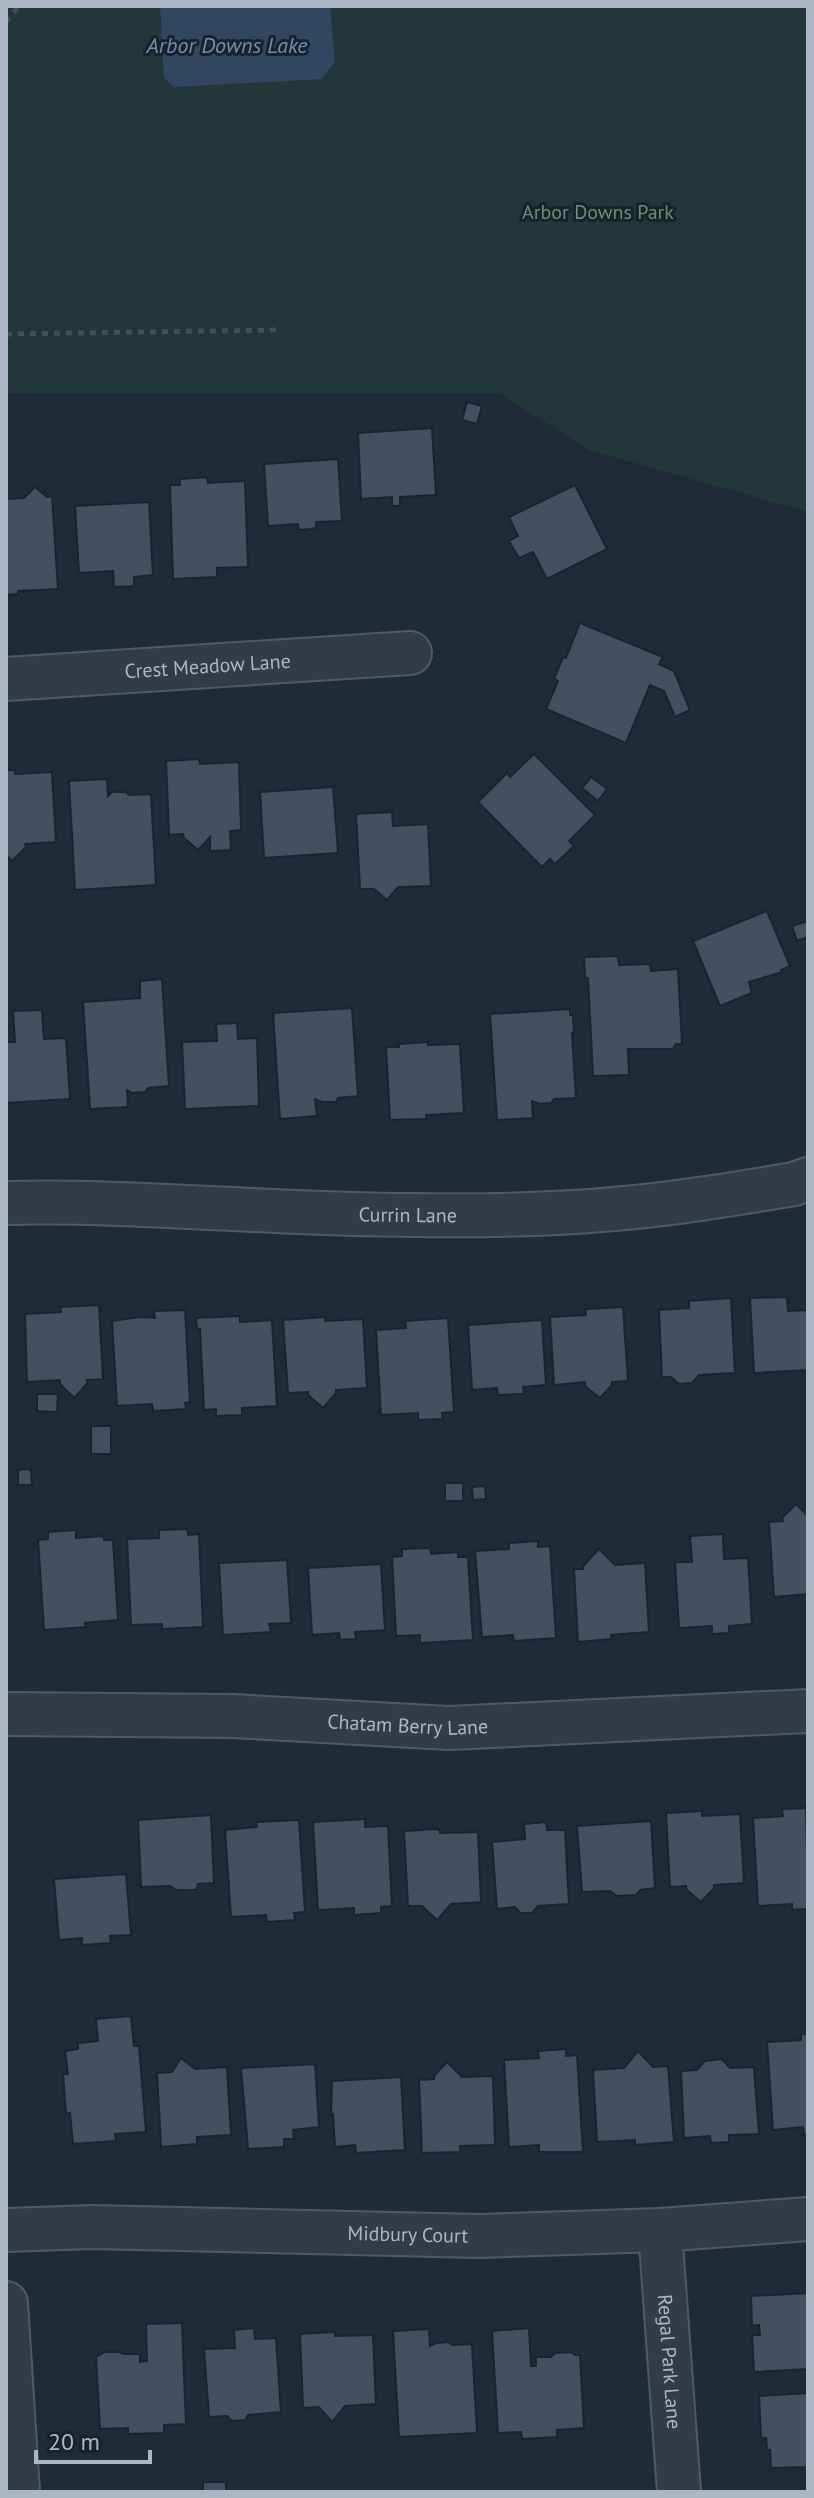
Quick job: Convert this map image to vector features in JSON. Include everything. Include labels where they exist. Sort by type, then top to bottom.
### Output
[{"type":"street","name":"Crest Meadow Lane","points":[[6,679],[410,653]]},
{"type":"street","name":"Currin Lane","points":[[6,1203],[82,1202],[413,1215],[525,1214],[613,1209],[703,1199],[808,1179]]},
{"type":"street","name":"Chatam Berry Lane","points":[[6,1714],[233,1716],[449,1728],[808,1711]]},
{"type":"street","name":"Midbury Court","points":[[6,2230],[78,2227],[480,2236],[660,2230],[808,2219]]},
{"type":"street","name":"Regal Park Lane","points":[[660,2230],[679,2492]]},
{"type":"street","points":[[6,2303],[18,2492]]},
{"type":"path","points":[[6,22],[19,6]]},
{"type":"path","points":[[6,334],[278,330]]},
{"type":"green space","name":"Arbor Downs Park","points":[[6,6],[808,6],[808,512],[588,450],[500,393],[6,393]]},
{"type":"water","name":"Arbor Downs Lake","points":[[160,6],[330,6],[335,61],[322,79],[174,87],[164,78]]},
{"type":"building","points":[[467,402],[482,406],[477,424],[462,420]]},
{"type":"building","points":[[432,428],[436,495],[400,497],[400,506],[392,506],[392,497],[361,499],[358,433]]},
{"type":"building","points":[[338,459],[342,521],[316,522],[316,528],[299,530],[298,524],[268,526],[264,464]]},
{"type":"building","points":[[207,477],[208,483],[245,481],[248,567],[217,568],[217,577],[173,579],[170,485],[180,485],[180,479]]},
{"type":"building","points":[[575,485],[607,549],[547,579],[533,552],[519,558],[509,541],[518,536],[509,517]]},
{"type":"building","points":[[35,487],[47,497],[52,496],[58,589],[18,591],[18,594],[6,595],[6,499],[24,498]]},
{"type":"building","points":[[149,502],[153,575],[134,577],[134,586],[114,587],[113,571],[79,573],[75,506]]},
{"type":"building","points":[[580,623],[663,657],[659,664],[674,671],[690,710],[675,717],[664,691],[650,685],[626,743],[546,709],[558,681],[554,679]]},
{"type":"building","points":[[534,754],[595,815],[569,841],[574,846],[555,864],[550,859],[542,867],[478,802],[507,773],[510,777]]},
{"type":"building","points":[[199,759],[200,764],[239,762],[241,830],[230,831],[231,850],[210,851],[210,837],[198,850],[183,834],[169,835],[166,761]]},
{"type":"building","points":[[6,770],[15,770],[15,774],[52,772],[56,842],[25,844],[26,847],[12,861],[6,855]]},
{"type":"building","points":[[591,777],[607,789],[598,801],[582,788]]},
{"type":"building","points":[[107,779],[108,796],[112,792],[151,794],[156,885],[75,890],[69,781]]},
{"type":"building","points":[[333,787],[338,853],[264,858],[260,792]]},
{"type":"building","points":[[392,812],[393,826],[428,824],[431,886],[398,887],[387,900],[374,889],[360,889],[356,814]]},
{"type":"building","points":[[767,911],[790,966],[782,972],[749,982],[752,993],[720,1006],[693,941]]},
{"type":"building","points":[[808,921],[808,937],[797,941],[792,926]]},
{"type":"building","points":[[618,956],[619,965],[650,964],[651,971],[678,969],[682,1044],[676,1044],[673,1049],[628,1049],[629,1075],[593,1076],[588,978],[585,978],[584,957]]},
{"type":"building","points":[[162,979],[169,1086],[148,1088],[145,1092],[132,1093],[127,1090],[128,1107],[90,1109],[83,1002],[140,998],[140,981]]},
{"type":"building","points":[[352,1008],[358,1096],[338,1098],[336,1102],[315,1099],[317,1116],[280,1119],[273,1013]]},
{"type":"building","points":[[570,1009],[570,1015],[573,1015],[576,1098],[554,1099],[551,1103],[540,1104],[532,1101],[533,1118],[497,1120],[490,1014]]},
{"type":"building","points":[[42,1010],[44,1039],[66,1038],[70,1099],[6,1103],[6,1042],[15,1042],[13,1011]]},
{"type":"building","points":[[237,1023],[238,1039],[257,1038],[259,1106],[185,1109],[182,1042],[217,1041],[216,1024]]},
{"type":"building","points":[[428,1042],[428,1045],[460,1044],[464,1113],[390,1120],[386,1047]]},
{"type":"building","points":[[787,1297],[788,1311],[808,1310],[808,1370],[754,1373],[750,1298]]},
{"type":"building","points":[[731,1298],[735,1373],[699,1375],[692,1383],[679,1384],[671,1377],[662,1377],[659,1310],[689,1308],[689,1301]]},
{"type":"building","points":[[99,1305],[103,1379],[87,1380],[74,1398],[60,1384],[60,1380],[27,1382],[25,1314],[61,1312],[60,1307]]},
{"type":"building","points":[[623,1307],[628,1381],[612,1382],[600,1398],[586,1387],[585,1382],[554,1385],[550,1317],[586,1315],[585,1309]]},
{"type":"building","points":[[185,1310],[190,1402],[185,1403],[186,1409],[153,1411],[152,1404],[117,1406],[112,1321],[155,1318],[154,1311]]},
{"type":"building","points":[[240,1316],[240,1322],[272,1320],[277,1406],[242,1408],[242,1415],[216,1416],[216,1409],[204,1410],[200,1329],[197,1329],[196,1318]]},
{"type":"building","points":[[325,1317],[325,1321],[363,1319],[367,1388],[336,1390],[323,1408],[308,1392],[288,1393],[283,1320]]},
{"type":"building","points":[[448,1318],[454,1412],[442,1413],[443,1419],[418,1420],[418,1413],[381,1415],[376,1330],[406,1328],[405,1321]]},
{"type":"building","points":[[542,1320],[546,1385],[523,1387],[524,1394],[498,1395],[497,1388],[472,1390],[468,1325]]},
{"type":"building","points":[[37,1394],[58,1394],[57,1412],[37,1411]]},
{"type":"building","points":[[91,1426],[111,1426],[111,1454],[91,1454]]},
{"type":"building","points":[[31,1469],[32,1485],[18,1485],[18,1470]]},
{"type":"building","points":[[445,1483],[463,1483],[463,1501],[445,1501]]},
{"type":"building","points":[[485,1486],[486,1499],[473,1500],[472,1487]]},
{"type":"building","points":[[796,1504],[808,1516],[808,1594],[774,1597],[769,1522],[783,1521],[782,1518]]},
{"type":"building","points":[[187,1529],[188,1535],[199,1534],[203,1627],[162,1629],[162,1624],[131,1625],[127,1539],[159,1538],[159,1530]]},
{"type":"building","points":[[76,1530],[76,1538],[104,1536],[104,1540],[113,1540],[118,1620],[85,1623],[86,1627],[44,1630],[38,1540],[48,1539],[48,1532]]},
{"type":"building","points":[[723,1534],[724,1559],[748,1558],[752,1624],[729,1626],[729,1633],[712,1634],[712,1626],[679,1628],[675,1562],[692,1562],[690,1536]]},
{"type":"building","points":[[538,1541],[538,1547],[550,1546],[556,1638],[514,1641],[513,1635],[482,1637],[475,1551],[509,1549],[509,1543]]},
{"type":"building","points":[[430,1548],[431,1554],[458,1552],[458,1557],[468,1557],[473,1640],[420,1643],[420,1635],[396,1636],[392,1557],[402,1556],[402,1549]]},
{"type":"building","points":[[599,1549],[615,1565],[645,1563],[649,1632],[578,1642],[574,1569],[583,1569]]},
{"type":"building","points":[[287,1560],[291,1623],[269,1624],[271,1632],[223,1635],[219,1563]]},
{"type":"building","points":[[381,1564],[385,1630],[355,1632],[356,1639],[340,1640],[339,1633],[312,1635],[308,1568]]},
{"type":"building","points":[[806,1805],[808,1909],[792,1910],[792,1904],[758,1906],[753,1818],[783,1816],[782,1809],[805,1808]]},
{"type":"building","points":[[702,1811],[702,1816],[740,1814],[744,1883],[714,1885],[701,1902],[686,1886],[670,1887],[666,1813]]},
{"type":"building","points":[[211,1815],[214,1883],[198,1884],[196,1890],[176,1890],[170,1886],[141,1887],[138,1820]]},
{"type":"building","points":[[365,1819],[365,1827],[388,1826],[392,1906],[381,1907],[381,1913],[354,1915],[354,1908],[318,1910],[313,1822]]},
{"type":"building","points":[[299,1820],[305,1912],[294,1913],[295,1920],[267,1922],[266,1915],[231,1917],[225,1830],[257,1827],[256,1822]]},
{"type":"building","points":[[651,1821],[655,1888],[640,1890],[636,1895],[617,1896],[610,1891],[582,1892],[577,1826]]},
{"type":"building","points":[[546,1822],[547,1830],[565,1830],[569,1904],[538,1906],[532,1913],[520,1913],[515,1907],[497,1909],[492,1842],[525,1839],[524,1824]]},
{"type":"building","points":[[439,1829],[440,1833],[478,1832],[481,1902],[451,1904],[437,1920],[422,1906],[408,1906],[404,1831]]},
{"type":"building","points":[[126,1874],[131,1935],[110,1936],[111,1943],[82,1945],[82,1938],[59,1940],[54,1879]]},
{"type":"building","points":[[131,2016],[134,2046],[139,2046],[146,2132],[115,2134],[116,2141],[73,2144],[70,2113],[66,2114],[63,2074],[68,2074],[65,2051],[78,2049],[78,2043],[98,2041],[96,2019]]},
{"type":"building","points":[[801,2034],[808,2034],[808,2135],[804,2135],[803,2127],[773,2130],[767,2042],[801,2040]]},
{"type":"building","points":[[566,2049],[566,2056],[577,2055],[583,2152],[539,2152],[539,2145],[509,2147],[504,2060],[539,2058],[538,2051]]},
{"type":"building","points":[[638,2051],[653,2067],[668,2066],[674,2142],[635,2145],[635,2140],[597,2142],[593,2070],[624,2068]]},
{"type":"building","points":[[181,2058],[195,2069],[227,2067],[231,2135],[197,2137],[197,2144],[161,2147],[157,2073],[172,2072]]},
{"type":"building","points":[[722,2059],[730,2068],[754,2067],[759,2134],[729,2135],[729,2142],[711,2143],[710,2136],[684,2138],[681,2071],[697,2070],[705,2061]]},
{"type":"building","points":[[447,2062],[462,2077],[493,2076],[495,2145],[460,2146],[460,2152],[422,2153],[419,2080],[434,2079]]},
{"type":"building","points":[[315,2064],[319,2127],[293,2130],[294,2139],[284,2139],[284,2147],[248,2149],[241,2068]]},
{"type":"building","points":[[401,2077],[405,2150],[356,2153],[355,2145],[335,2147],[331,2115],[332,2081]]},
{"type":"building","points":[[808,2293],[808,2369],[754,2372],[752,2335],[760,2335],[759,2325],[752,2326],[751,2296]]},
{"type":"building","points":[[182,2323],[186,2424],[164,2425],[164,2433],[128,2434],[128,2428],[100,2429],[96,2357],[105,2352],[119,2352],[140,2354],[140,2362],[147,2361],[146,2324]]},
{"type":"building","points":[[254,2328],[255,2339],[276,2338],[281,2412],[248,2415],[245,2420],[232,2421],[227,2416],[209,2417],[204,2349],[235,2348],[234,2330]]},
{"type":"building","points":[[529,2328],[531,2366],[536,2366],[536,2357],[571,2352],[580,2355],[584,2428],[557,2430],[557,2437],[522,2439],[521,2432],[498,2433],[492,2331]]},
{"type":"building","points":[[429,2329],[430,2346],[448,2342],[452,2345],[472,2344],[477,2433],[399,2437],[393,2331]]},
{"type":"building","points":[[335,2332],[335,2336],[373,2335],[376,2404],[345,2406],[332,2422],[319,2407],[303,2408],[300,2334]]},
{"type":"building","points":[[808,2393],[808,2467],[771,2468],[766,2438],[761,2438],[759,2396]]},
{"type":"building","points":[[203,2482],[226,2482],[226,2492],[203,2492]]}]
